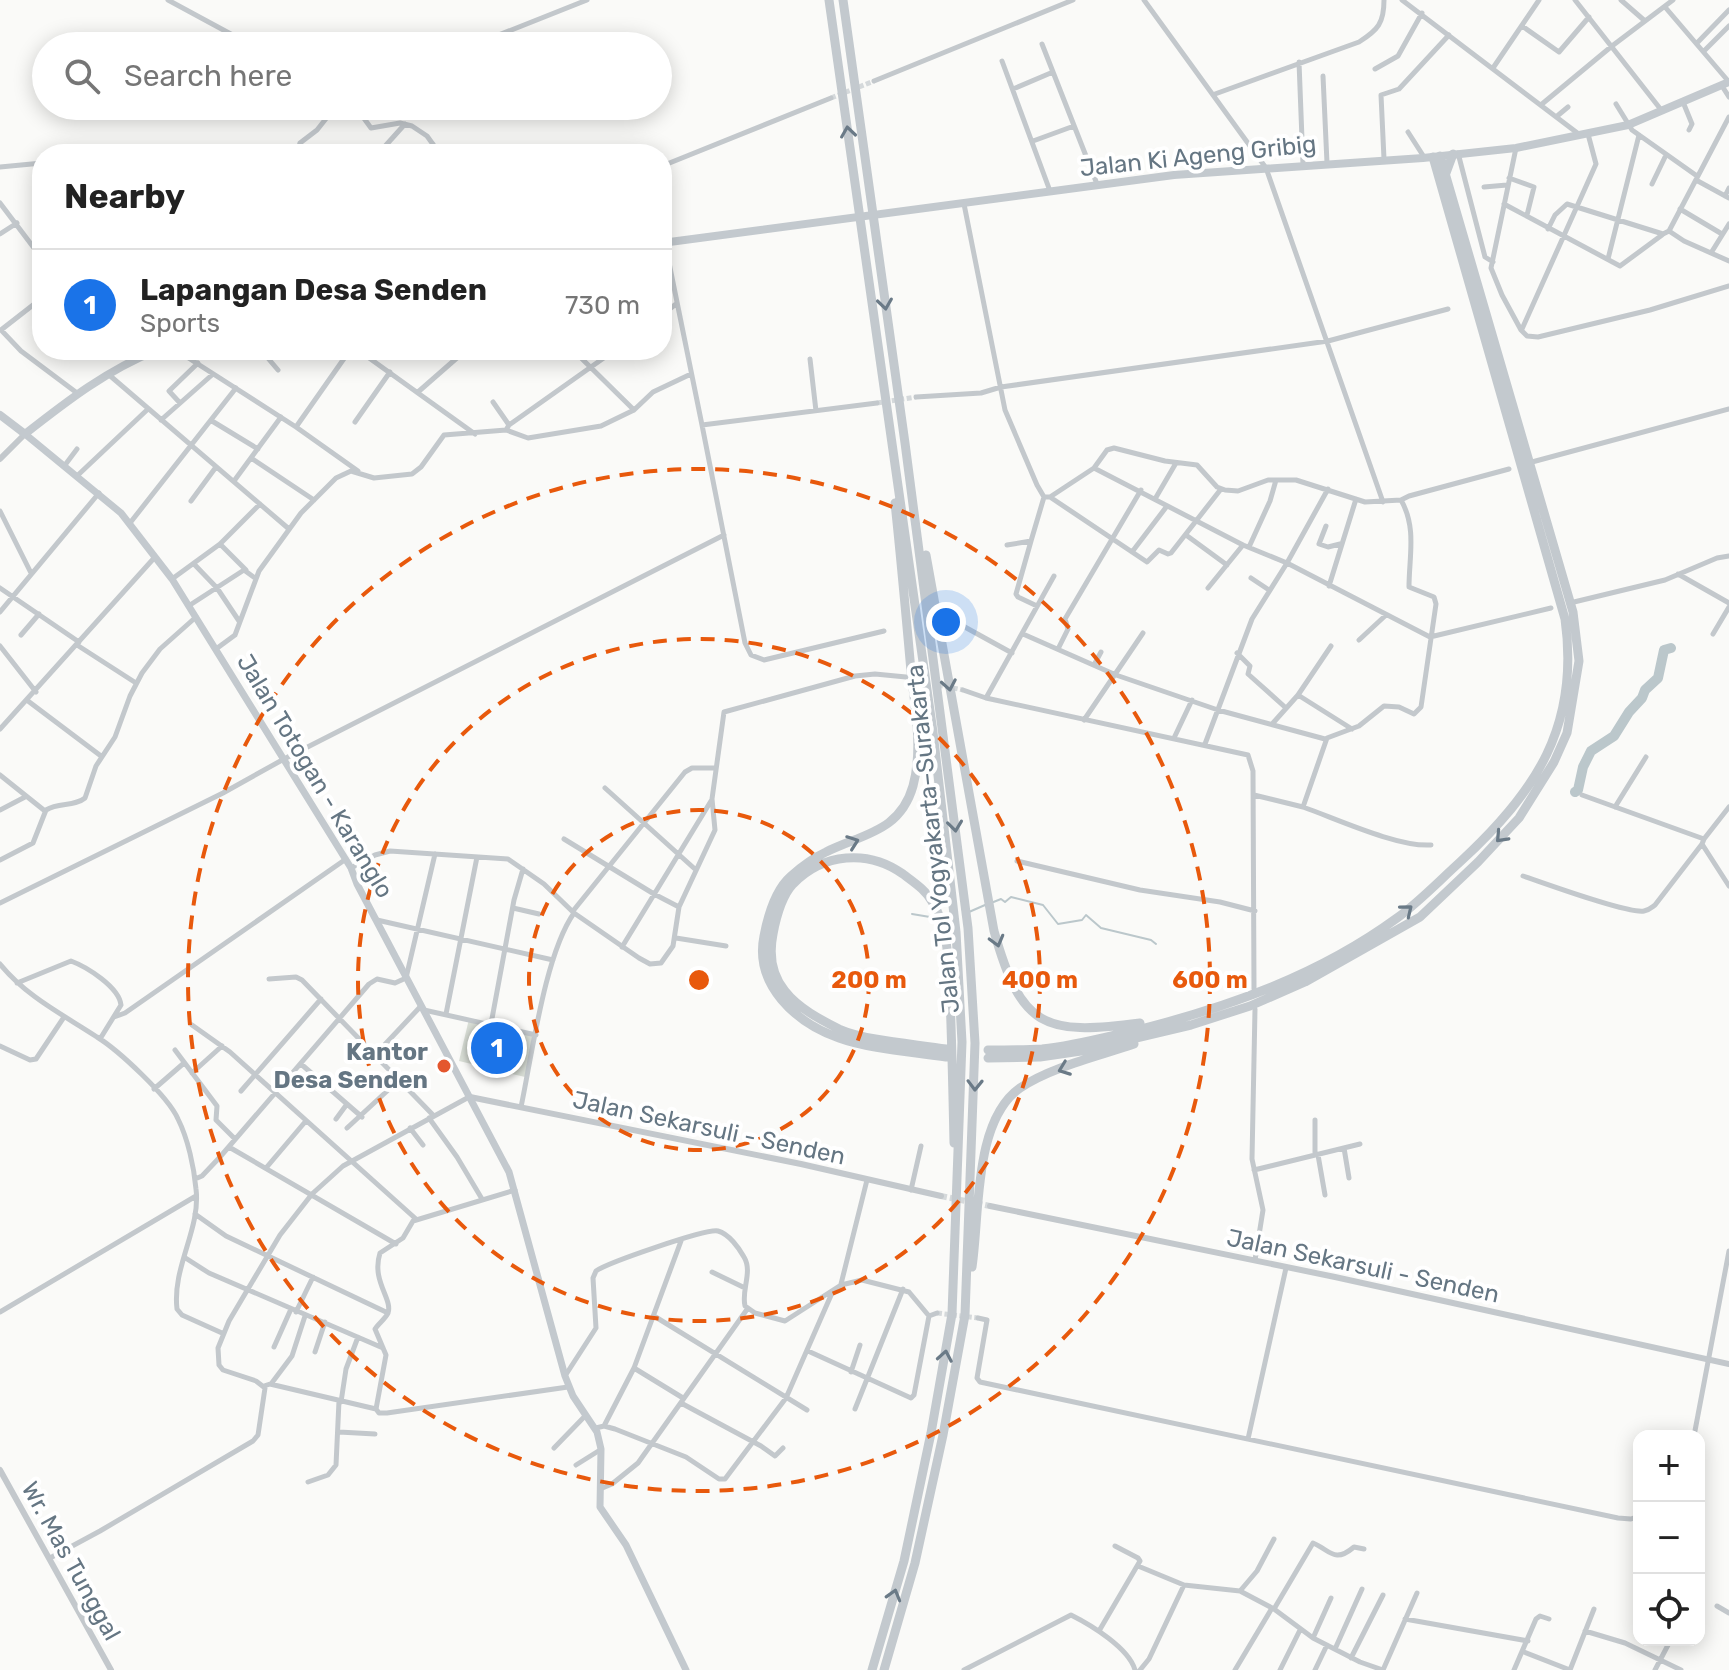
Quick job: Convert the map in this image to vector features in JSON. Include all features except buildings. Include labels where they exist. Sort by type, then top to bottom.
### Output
[{"type":"highway","name":"Jalan Tol Yogyakarta–Surakarta","points":[[829,0],[933,732],[956,932],[962,1042],[952,1314],[904,1561],[872,1670]]},
{"type":"highway","name":"Jalan Tol Yogyakarta–Surakarta","points":[[843,0],[968,928],[975,1065],[965,1315],[915,1563],[884,1670]]},
{"type":"highway","points":[[1441,173],[1455,153]]},
{"type":"highway","points":[[965,1315],[990,1130],[1000,1109],[1020,1088],[1265,992],[1338,956],[1415,904],[1475,848],[1518,800],[1551,749],[1566,705],[1569,661],[1565,619],[1441,173],[1432,157]]},
{"type":"highway","points":[[882,361],[918,736],[913,785],[905,806],[886,825],[866,837],[826,852],[788,878],[778,892],[768,918],[763,940],[763,965],[780,1000],[808,1023],[840,1039],[946,1053],[843,1031],[814,1015],[786,993],[771,963],[771,941],[776,920],[793,885],[830,860],[855,857],[881,862],[922,888],[934,905],[943,927],[948,960],[957,1231]]},
{"type":"highway","points":[[905,443],[994,931],[1012,987],[1022,1003],[1037,1015],[1056,1025],[1074,1029],[1189,1021]]},
{"type":"highway","points":[[988,1054],[1081,1043],[1189,1021]]},
{"type":"main road","name":"Jalan Ki Ageng Gribig","points":[[672,242],[1097,184],[1516,148],[1628,125],[1727,83]]},
{"type":"main road","points":[[0,415],[25,434],[77,393],[130,360]]},
{"type":"main road","name":"Jalan Totogan - Karanglo","points":[[25,434],[78,475],[130,523],[190,605],[349,863],[357,884],[509,1172],[568,1387],[586,1415],[600,1427],[599,1495]]},
{"type":"main road","points":[[599,1495],[602,1511],[626,1545],[686,1670]]},
{"type":"street","points":[[168,0],[227,32]]},
{"type":"street","points":[[506,32],[587,0]]},
{"type":"street","points":[[874,81],[1073,0]]},
{"type":"street","points":[[1144,0],[1266,168],[1383,502]]},
{"type":"street","points":[[1215,94],[1299,62],[1341,50],[1373,32],[1382,23],[1384,0]]},
{"type":"street","points":[[1402,0],[1556,117],[1584,134],[1596,164],[1521,330]]},
{"type":"street","points":[[1493,68],[1539,0]]},
{"type":"street","points":[[1575,0],[1662,112]]},
{"type":"street","points":[[1621,0],[1645,21]]},
{"type":"street","points":[[1542,104],[1673,0]]},
{"type":"street","points":[[1665,7],[1704,51],[1727,83],[1729,97]]},
{"type":"street","points":[[1697,43],[1729,10]]},
{"type":"street","points":[[1375,69],[1398,56],[1422,13]]},
{"type":"street","points":[[1522,26],[1559,52],[1589,17]]},
{"type":"street","points":[[1704,51],[1729,26]]},
{"type":"street","points":[[1384,159],[1381,95],[1401,88],[1449,35]]},
{"type":"street","points":[[1042,44],[1097,184]]},
{"type":"street","points":[[1002,61],[1050,192]]},
{"type":"street","points":[[1299,62],[1303,165]]},
{"type":"street","points":[[1013,89],[1053,72]]},
{"type":"street","points":[[1323,76],[1327,163]]},
{"type":"street","points":[[672,162],[831,98]]},
{"type":"street","points":[[1683,102],[1692,124],[1689,130]]},
{"type":"street","points":[[1616,104],[1628,125],[1696,178],[1727,197],[1729,188]]},
{"type":"street","points":[[1556,117],[1568,107]]},
{"type":"street","points":[[1504,204],[1620,266],[1666,233],[1729,117]]},
{"type":"street","points":[[300,144],[325,120]]},
{"type":"street","points":[[365,120],[371,128],[406,123],[423,132],[433,144]]},
{"type":"street","points":[[387,144],[406,123]]},
{"type":"street","points":[[1033,141],[1074,126]]},
{"type":"street","points":[[1721,130],[1729,135]]},
{"type":"street","points":[[1408,132],[1432,157]]},
{"type":"street","points":[[1608,259],[1639,135]]},
{"type":"street","points":[[1516,148],[1492,271],[1502,295],[1527,336],[1538,337],[1650,310],[1729,286]]},
{"type":"street","points":[[1455,153],[1485,257],[1493,262]]},
{"type":"street","points":[[1652,184],[1666,155]]},
{"type":"street","points":[[0,167],[32,164]]},
{"type":"street","points":[[1484,187],[1508,181],[1534,187],[1527,215]]},
{"type":"street","points":[[0,203],[32,245]]},
{"type":"street","points":[[964,203],[1008,419],[1047,497],[1148,562],[1159,550],[1170,554],[1221,489]]},
{"type":"street","points":[[1548,229],[1565,205],[1617,222],[1666,233],[1729,261]]},
{"type":"street","points":[[1680,209],[1722,234]]},
{"type":"street","points":[[0,234],[17,223]]},
{"type":"street","points":[[1711,253],[1729,224]]},
{"type":"street","points":[[672,285],[745,643],[754,658],[764,660],[884,631]]},
{"type":"street","points":[[672,307],[676,304]]},
{"type":"street","points":[[32,306],[0,330],[32,359]]},
{"type":"street","points":[[916,397],[981,393],[1001,387],[1328,341],[1448,309]]},
{"type":"street","points":[[810,359],[816,411]]},
{"type":"street","points":[[33,360],[77,393]]},
{"type":"street","points":[[193,360],[359,472],[374,478],[412,474],[421,467],[444,435],[476,435],[507,428],[601,360]]},
{"type":"street","points":[[270,360],[278,370]]},
{"type":"street","points":[[296,427],[343,360]]},
{"type":"street","points":[[373,360],[476,435]]},
{"type":"street","points":[[418,392],[452,360]]},
{"type":"street","points":[[584,360],[634,410]]},
{"type":"street","points":[[180,403],[169,391],[198,363]]},
{"type":"street","points":[[355,422],[390,372]]},
{"type":"street","points":[[107,373],[289,529]]},
{"type":"street","points":[[161,420],[213,374]]},
{"type":"street","points":[[493,402],[507,428],[528,438],[601,426],[634,410],[653,392],[691,374]]},
{"type":"street","points":[[130,523],[236,388]]},
{"type":"street","points":[[702,425],[877,403]]},
{"type":"street","points":[[78,475],[148,409]]},
{"type":"street","points":[[1532,462],[1729,409]]},
{"type":"street","points":[[234,481],[281,417]]},
{"type":"street","points":[[212,421],[258,449]]},
{"type":"street","points":[[0,459],[25,434]]},
{"type":"street","points":[[1037,606],[1016,594],[1047,497],[1094,468],[1107,450],[1114,448],[1200,466],[1221,489],[1238,491],[1276,480],[1301,480],[1365,502],[1401,500],[1509,469]]},
{"type":"street","points":[[65,465],[77,449]]},
{"type":"street","points":[[251,458],[314,500]]},
{"type":"street","points":[[1155,499],[1176,463]]},
{"type":"street","points":[[191,501],[216,467]]},
{"type":"street","points":[[1094,468],[1430,637],[1551,608]]},
{"type":"street","points":[[216,649],[232,638],[255,578],[289,529],[336,478],[345,473],[359,472]]},
{"type":"street","points":[[1208,588],[1246,546],[1270,501],[1276,480]]},
{"type":"street","points":[[1205,744],[1248,627],[1328,489]]},
{"type":"street","points":[[1058,649],[1068,630],[1065,619],[1141,490]]},
{"type":"street","points":[[0,612],[99,493]]},
{"type":"street","points":[[1329,586],[1356,498]]},
{"type":"street","points":[[1023,634],[1116,675],[1218,710],[1325,739],[1352,730],[1387,705],[1412,714],[1420,709],[1424,699],[1435,599],[1409,587],[1412,530],[1401,500]]},
{"type":"street","points":[[172,579],[220,544],[260,504]]},
{"type":"street","points":[[1132,552],[1167,506]]},
{"type":"street","points":[[0,511],[31,573]]},
{"type":"street","points":[[1326,526],[1319,544],[1328,547],[1341,544]]},
{"type":"street","points":[[0,903],[223,793],[724,535]]},
{"type":"street","points":[[1186,535],[1227,565]]},
{"type":"street","points":[[1007,545],[1031,541]]},
{"type":"street","points":[[220,544],[255,578]]},
{"type":"street","points":[[1574,602],[1665,580],[1729,556]]},
{"type":"street","points":[[0,729],[155,557]]},
{"type":"street","points":[[194,564],[217,588],[239,622]]},
{"type":"street","points":[[190,605],[246,570]]},
{"type":"street","points":[[1678,574],[1729,605],[1727,614],[1713,634]]},
{"type":"street","points":[[986,698],[1054,576]]},
{"type":"street","points":[[1251,578],[1269,590]]},
{"type":"street","points":[[0,588],[136,683]]},
{"type":"street","points":[[21,635],[39,614]]},
{"type":"street","points":[[1359,640],[1386,615]]},
{"type":"street","points":[[2,857],[33,843],[45,811],[55,805],[75,804],[85,798],[101,756],[115,737],[136,683],[153,657],[197,616]]},
{"type":"street","points":[[963,626],[1012,653]]},
{"type":"street","points":[[1084,720],[1143,633]]},
{"type":"street","points":[[0,646],[36,692]]},
{"type":"street","points":[[1273,723],[1298,695],[1331,646]]},
{"type":"street","points":[[1094,665],[1101,652]]},
{"type":"street","points":[[1237,653],[1250,666],[1248,674],[1286,708]]},
{"type":"street","points":[[114,1017],[125,1013],[349,863],[382,853],[505,858],[622,947],[643,961],[657,964],[669,954],[676,938],[679,907],[715,830],[712,799],[722,718],[726,711],[855,676],[906,677]]},
{"type":"street","points":[[963,690],[986,698],[1248,755],[1253,771],[1254,795],[1254,989]]},
{"type":"street","points":[[1298,695],[1352,730]]},
{"type":"street","points":[[1174,738],[1192,700]]},
{"type":"street","points":[[28,701],[101,756]]},
{"type":"street","points":[[1303,807],[1325,739]]},
{"type":"street","points":[[1615,807],[1646,757]]},
{"type":"street","points":[[521,1107],[553,960],[566,925],[609,866],[689,769],[715,768]]},
{"type":"street","points":[[2,780],[45,811]]},
{"type":"street","points":[[605,788],[696,870]]},
{"type":"street","points":[[1254,795],[1303,807],[1418,846],[1431,845]]},
{"type":"street","points":[[1582,795],[1703,841],[1729,886]]},
{"type":"street","points":[[0,810],[25,797]]},
{"type":"street","points":[[622,947],[712,799]]},
{"type":"street","points":[[1523,876],[1635,911],[1646,911],[1655,905],[1729,807]]},
{"type":"street","points":[[564,839],[679,907]]},
{"type":"street","points":[[195,1179],[202,1176],[229,1147],[373,981],[395,983],[406,978],[435,854]]},
{"type":"street","points":[[446,1014],[477,857]]},
{"type":"street","points":[[1017,861],[1140,890],[1220,902],[1255,911]]},
{"type":"street","points":[[491,1024],[523,869]]},
{"type":"street","points":[[513,908],[539,914]]},
{"type":"street","points":[[377,920],[553,960]]},
{"type":"street","points":[[676,938],[726,946]]},
{"type":"street","points":[[17,983],[74,961],[120,997],[121,1005],[100,1039]]},
{"type":"street","points":[[0,964],[17,983],[100,1039],[177,1115],[197,1195],[195,1214],[176,1283],[177,1309],[182,1315],[222,1333]]},
{"type":"street","points":[[269,979],[296,977],[400,1080],[431,1116],[482,1199]]},
{"type":"street","points":[[241,1091],[321,999]]},
{"type":"street","points":[[375,1055],[423,1008],[536,1035]]},
{"type":"street","points":[[1255,1009],[1252,1123],[1254,1170],[1263,1210],[1255,1260]]},
{"type":"street","points":[[0,1046],[30,1060],[36,1059],[64,1017]]},
{"type":"street","points":[[192,1025],[276,1092],[305,1122],[417,1220]]},
{"type":"street","points":[[192,1073],[222,1046]]},
{"type":"street","points":[[175,1050],[217,1106],[216,1120],[235,1139]]},
{"type":"street","points":[[154,1089],[184,1063]]},
{"type":"street","points":[[301,1064],[362,1117]]},
{"type":"street","points":[[347,1128],[400,1080]]},
{"type":"street","points":[[470,1097],[351,1160],[312,1194],[266,1255],[222,1333],[218,1348],[221,1368],[267,1385],[376,1409],[379,1413],[568,1387]]},
{"type":"street","name":"Jalan Sekarsuli - Senden","points":[[470,1097],[941,1196]]},
{"type":"street","points":[[336,1119],[347,1104]]},
{"type":"street","points":[[1315,1120],[1316,1155],[1325,1195]]},
{"type":"street","points":[[266,1168],[305,1122]]},
{"type":"street","points":[[410,1128],[423,1145]]},
{"type":"street","points":[[1254,1170],[1360,1144]]},
{"type":"street","points":[[911,1190],[921,1146]]},
{"type":"street","points":[[229,1147],[396,1244]]},
{"type":"street","points":[[1344,1148],[1349,1178]]},
{"type":"street","points":[[841,1285],[867,1180]]},
{"type":"street","points":[[376,1409],[386,1362],[375,1329],[388,1313],[388,1301],[378,1282],[378,1260],[383,1250],[405,1235],[410,1223],[515,1190]]},
{"type":"street","points":[[0,1312],[197,1195]]},
{"type":"street","name":"Jalan Sekarsuli - Senden","points":[[990,1206],[1255,1260],[1729,1364]]},
{"type":"street","points":[[195,1214],[226,1236],[388,1313]]},
{"type":"street","points":[[565,1376],[595,1331],[593,1278],[596,1271],[704,1231],[723,1233],[746,1260],[744,1303],[748,1308],[785,1321],[841,1285],[862,1280],[903,1289],[913,1295],[929,1316],[911,1398],[808,1351]]},
{"type":"street","points":[[681,1241],[634,1368],[600,1427],[686,1457],[722,1480],[755,1443],[786,1398],[833,1291]]},
{"type":"street","points":[[1695,1430],[1729,1251]]},
{"type":"street","points":[[184,1257],[209,1273],[384,1349]]},
{"type":"street","points":[[1248,1439],[1286,1268]]},
{"type":"street","points":[[712,1272],[745,1288]]},
{"type":"street","points":[[274,1347],[313,1277]]},
{"type":"street","points":[[855,1409],[903,1289]]},
{"type":"street","points":[[599,1495],[630,1470],[650,1445],[748,1308]]},
{"type":"street","points":[[929,1316],[937,1313]]},
{"type":"street","points":[[50,1558],[253,1441],[258,1435],[267,1385],[292,1356],[305,1316]]},
{"type":"street","points":[[654,1316],[807,1410]]},
{"type":"street","points":[[978,1318],[987,1320],[977,1378],[980,1382],[1618,1518],[1633,1518]]},
{"type":"street","points":[[315,1352],[325,1322]]},
{"type":"street","points":[[308,1482],[322,1478],[334,1469],[346,1369],[358,1337]]},
{"type":"street","points":[[851,1372],[860,1345]]},
{"type":"street","points":[[634,1368],[775,1456],[783,1448]]},
{"type":"street","points":[[554,1448],[586,1415]]},
{"type":"street","points":[[339,1432],[375,1434]]},
{"type":"street","points":[[576,1465],[601,1449]]},
{"type":"street","name":"Wr. Mas Tunggal","points":[[0,1470],[111,1670]]},
{"type":"street","points":[[1240,1591],[1266,1558],[1274,1539]]},
{"type":"street","points":[[1235,1670],[1314,1543],[1332,1555],[1345,1554],[1354,1547],[1364,1549]]},
{"type":"street","points":[[1099,1631],[1138,1566],[1138,1558],[1115,1546]]},
{"type":"street","points":[[1138,1566],[1184,1585],[1240,1591],[1273,1608],[1313,1638],[1383,1670],[1417,1593]]},
{"type":"street","points":[[964,1670],[1071,1615],[1099,1631],[1138,1670],[1149,1659],[1184,1585]]},
{"type":"street","points":[[1335,1649],[1362,1589]]},
{"type":"street","points":[[1351,1658],[1383,1595]]},
{"type":"street","points":[[1313,1638],[1331,1598]]},
{"type":"street","points":[[1717,1606],[1729,1613]]},
{"type":"street","points":[[1524,1652],[1571,1670],[1594,1609]]},
{"type":"street","points":[[1514,1670],[1536,1619],[1540,1616],[1549,1619]]},
{"type":"street","points":[[1405,1619],[1528,1641]]},
{"type":"street","points":[[1280,1670],[1300,1630]]},
{"type":"street","points":[[1585,1631],[1625,1643],[1681,1670]]},
{"type":"street","points":[[1315,1670],[1327,1645]]},
{"type":"street","points":[[1655,1670],[1667,1646]]},
{"type":"shaded area","points":[[469,1019],[535,1034],[525,1077],[459,1061]]},
{"type":"waterway","points":[[1575,792],[1591,751],[1614,736],[1645,690],[1658,678],[1664,650],[1671,648]]},
{"type":"waterway","points":[[991,903],[1001,899],[1005,902],[1011,897],[1043,905],[1058,924],[1082,920],[1086,915],[1101,928],[1151,940],[1156,944]]},
{"type":"waterway","points":[[969,912],[985,905]]},
{"type":"waterway","points":[[912,914],[936,918]]},
{"type":"tunnel","points":[[831,98],[874,81]]},
{"type":"tunnel","points":[[877,403],[916,397]]},
{"type":"tunnel","points":[[938,685],[963,690]]},
{"type":"tunnel","points":[[941,1196],[990,1206]]},
{"type":"tunnel","points":[[937,1313],[978,1318]]},
{"type":"place","name":"Lapangan Desa Senden","points":[[497,1048]]},
{"type":"place","name":"Kantor Desa Senden","points":[[444,1066]]}]
